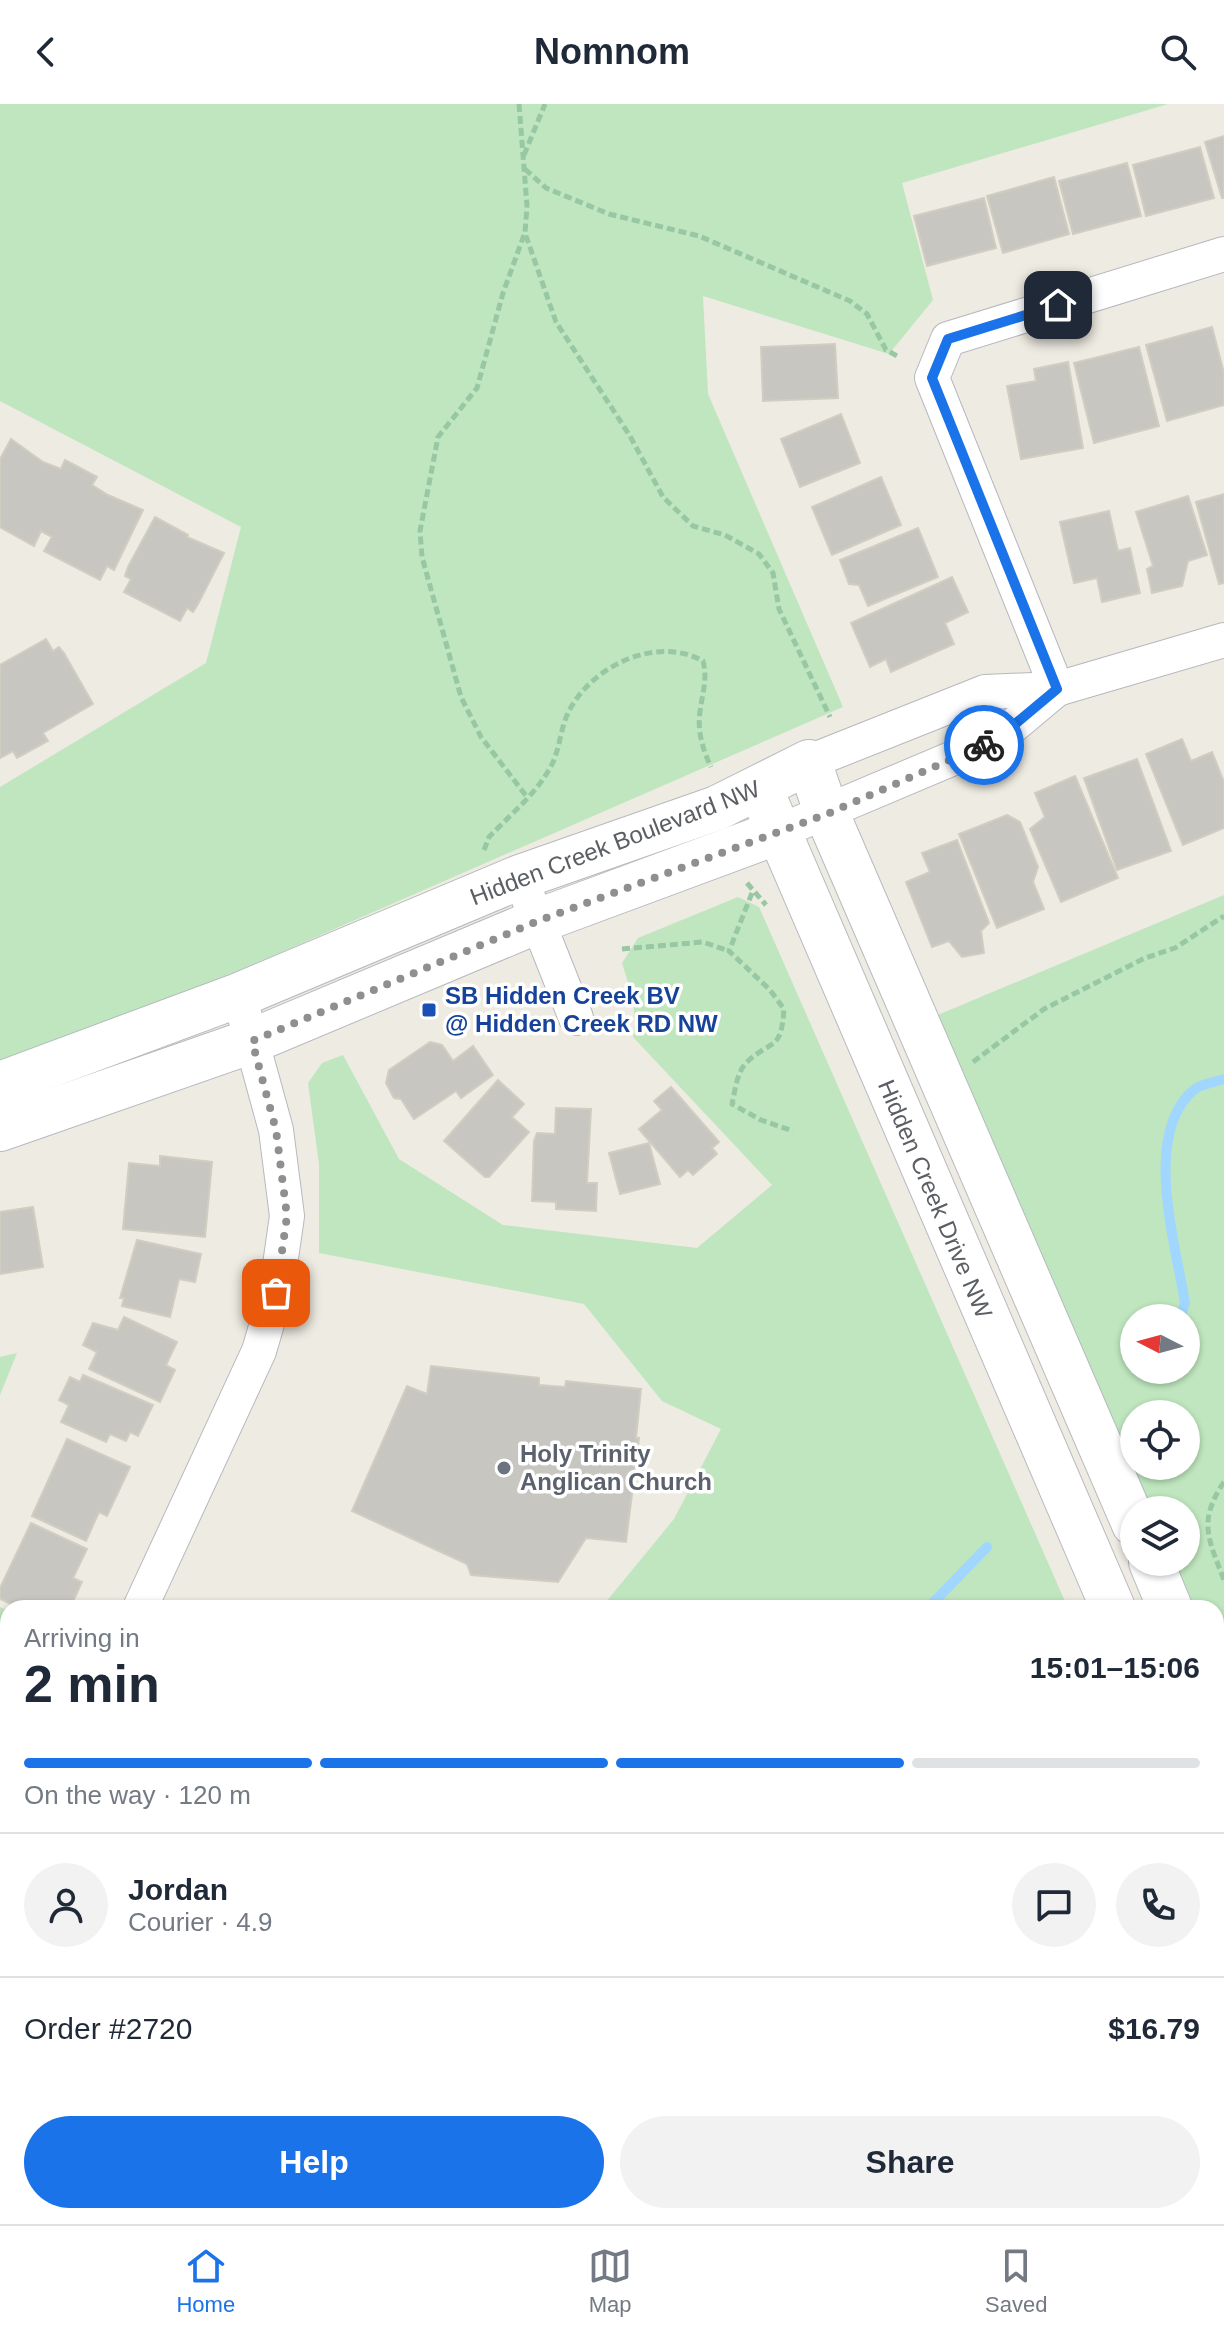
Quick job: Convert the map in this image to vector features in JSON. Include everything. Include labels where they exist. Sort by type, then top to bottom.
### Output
[{"type":"street","points":[[1224,254],[948,339],[932,378],[1057,689],[1224,640]]},
{"type":"street","name":"Hidden Creek Boulevard NW","points":[[0,1084],[239,995],[503,870],[717,808],[809,762],[985,692],[1057,689]]},
{"type":"street","name":"Hidden Creek Boulevard NW","points":[[0,1129],[252,1041],[538,921],[827,814],[996,740],[1057,689]]},
{"type":"street","points":[[809,762],[827,814],[1122,1496]]},
{"type":"street","name":"Hidden Creek Drive NW","points":[[760,788],[1110,1600]]},
{"type":"street","points":[[503,870],[538,921],[576,1018]]},
{"type":"street","points":[[144,1600],[259,1351],[276,1293],[287,1216],[276,1130],[239,995]]},
{"type":"street","points":[[1157,1576],[1167,1600]]},
{"type":"path","points":[[519,104],[525,233],[556,322],[630,436],[663,497],[693,526],[725,535],[759,554],[773,573],[779,609],[830,717]]},
{"type":"path","points":[[523,156],[545,104]]},
{"type":"path","points":[[524,169],[546,188],[609,214],[699,236],[850,301],[867,314],[886,350],[899,357]]},
{"type":"path","points":[[525,233],[503,293],[477,388],[438,437],[420,531],[426,570],[461,697],[481,737],[527,797]]},
{"type":"path","points":[[503,870],[484,850],[489,837],[549,769],[568,713],[585,685],[634,655],[688,653],[703,661],[706,687],[699,713],[702,746],[711,767]]},
{"type":"path","points":[[729,951],[752,893]]},
{"type":"path","points":[[969,1064],[1044,1009],[1145,958],[1175,948],[1224,916]]},
{"type":"path","points":[[622,949],[703,942],[729,951],[770,990],[784,1009],[783,1033],[769,1050],[747,1062],[732,1104],[761,1120],[793,1131]]},
{"type":"path","points":[[1224,1482],[1207,1518],[1212,1551],[1224,1580]]},
{"type":"green space","points":[[0,104],[1168,104],[902,183],[933,300],[889,354],[703,296],[708,394],[843,707],[252,965],[26,1055],[0,1060],[0,787],[206,663],[241,527],[0,401]]},
{"type":"green space","points":[[1224,895],[1224,1600],[1188,1600],[1177,1576],[1200,1576],[1200,1496],[1143,1496],[1136,1480],[1200,1480],[1200,1400],[1120,1400],[1120,1444],[933,1017]]},
{"type":"green space","points":[[738,897],[759,907],[1064,1600],[608,1600],[674,1519],[721,1429],[662,1401],[584,1304],[319,1253],[319,1164],[308,1083],[322,1063],[343,1055],[399,1159],[503,1225],[697,1248],[772,1185],[633,1037],[634,1008],[622,963],[638,938]]},
{"type":"green space","points":[[17,1353],[0,1395],[0,1357]]},
{"type":"building","points":[[1224,136],[1224,198],[1222,198],[1205,142]]},
{"type":"building","points":[[1200,147],[1214,198],[1146,216],[1133,165]]},
{"type":"building","points":[[1127,163],[1141,216],[1073,234],[1059,181]]},
{"type":"building","points":[[1054,177],[1069,234],[1003,253],[987,196]]},
{"type":"building","points":[[984,198],[996,248],[927,266],[914,216]]},
{"type":"building","points":[[1212,327],[1224,373],[1224,405],[1167,421],[1146,345]]},
{"type":"building","points":[[835,344],[838,398],[763,401],[761,347]]},
{"type":"building","points":[[1139,347],[1159,426],[1094,443],[1074,363]]},
{"type":"building","points":[[1068,362],[1083,448],[1021,459],[1007,386],[1036,381],[1034,369]]},
{"type":"building","points":[[841,414],[860,463],[800,487],[781,439]]},
{"type":"building","points":[[11,439],[43,462],[61,469],[65,460],[97,477],[92,485],[143,510],[114,570],[107,566],[100,580],[44,551],[52,537],[41,531],[34,546],[0,527],[0,459]]},
{"type":"building","points":[[881,477],[901,525],[832,555],[812,507]]},
{"type":"building","points":[[1224,494],[1224,583],[1219,584],[1196,502]]},
{"type":"building","points":[[1188,496],[1207,555],[1188,561],[1182,586],[1152,593],[1147,569],[1153,566],[1136,512]]},
{"type":"building","points":[[1109,511],[1118,551],[1130,548],[1140,593],[1102,602],[1097,578],[1074,583],[1060,522]]},
{"type":"building","points":[[155,517],[187,537],[224,553],[193,612],[187,608],[180,621],[124,592],[131,579],[125,576],[128,567]]},
{"type":"building","points":[[918,528],[938,577],[868,606],[859,585],[849,584],[840,560]]},
{"type":"building","points":[[952,577],[968,612],[945,623],[954,644],[891,672],[886,659],[870,667],[851,623]]},
{"type":"building","points":[[46,639],[53,651],[59,647],[64,653],[93,704],[43,733],[48,741],[17,758],[13,751],[0,758],[0,665]]},
{"type":"building","points":[[1182,739],[1191,761],[1212,752],[1224,782],[1224,828],[1183,845],[1146,754]]},
{"type":"building","points":[[1137,759],[1171,851],[1117,870],[1084,778]]},
{"type":"building","points":[[1075,776],[1118,878],[1061,902],[1030,829],[1045,817],[1035,793]]},
{"type":"building","points":[[1007,815],[1020,822],[1038,867],[1033,882],[1044,909],[997,928],[959,834]]},
{"type":"building","points":[[957,840],[989,923],[981,931],[984,953],[962,957],[949,941],[932,947],[906,882],[930,872],[922,853]]},
{"type":"building","points":[[430,1042],[442,1045],[453,1061],[473,1046],[493,1075],[461,1098],[456,1091],[414,1119],[401,1099],[394,1098],[386,1083],[389,1070]]},
{"type":"building","points":[[498,1080],[524,1104],[512,1117],[529,1132],[489,1177],[485,1177],[444,1141]]},
{"type":"building","points":[[671,1087],[719,1142],[712,1148],[717,1154],[693,1175],[688,1170],[680,1177],[639,1129],[662,1110],[654,1101]]},
{"type":"building","points":[[556,1108],[591,1109],[587,1183],[597,1183],[596,1211],[556,1209],[556,1202],[532,1201],[534,1141],[537,1133],[555,1134]]},
{"type":"building","points":[[649,1143],[660,1184],[620,1194],[609,1153]]},
{"type":"building","points":[[160,1156],[212,1162],[205,1237],[123,1229],[129,1163],[160,1166]]},
{"type":"building","points":[[33,1207],[43,1267],[0,1274],[0,1212]]},
{"type":"building","points":[[137,1240],[201,1254],[195,1282],[179,1279],[170,1317],[122,1306],[124,1298],[120,1298]]},
{"type":"building","points":[[124,1317],[177,1342],[166,1365],[175,1370],[160,1402],[89,1369],[97,1352],[83,1345],[93,1323],[118,1330]]},
{"type":"building","name":"Holy Trinity Anglican Church","points":[[431,1366],[539,1378],[539,1385],[565,1387],[566,1381],[641,1389],[636,1438],[639,1438],[626,1542],[586,1538],[558,1582],[471,1575],[467,1564],[352,1511],[407,1386],[427,1394]]},
{"type":"building","points":[[83,1375],[153,1405],[138,1436],[130,1432],[126,1441],[110,1434],[106,1442],[61,1422],[69,1405],[59,1400],[70,1377],[80,1382]]},
{"type":"building","points":[[67,1439],[130,1467],[107,1516],[99,1512],[86,1541],[32,1516]]},
{"type":"building","points":[[31,1523],[87,1549],[73,1578],[82,1582],[74,1600],[2,1600],[0,1588]]},
{"type":"waterway","points":[[1185,1304],[1166,1190],[1169,1132],[1179,1108],[1195,1089],[1224,1079]]},
{"type":"waterway","points":[[936,1600],[987,1547]]},
{"type":"way so far","points":[[276,1293],[287,1216],[276,1130],[252,1041],[538,921],[827,814],[984,745]]},
{"type":"place","name":"SB Hidden Creek BV @ Hidden Creek RD NW","points":[[429,1010]]},
{"type":"place","name":"Holy Trinity Anglican Church","points":[[504,1468]]},
{"type":"route","points":[[984,745],[996,740],[1057,689],[932,378],[948,339],[1058,305]]}]
